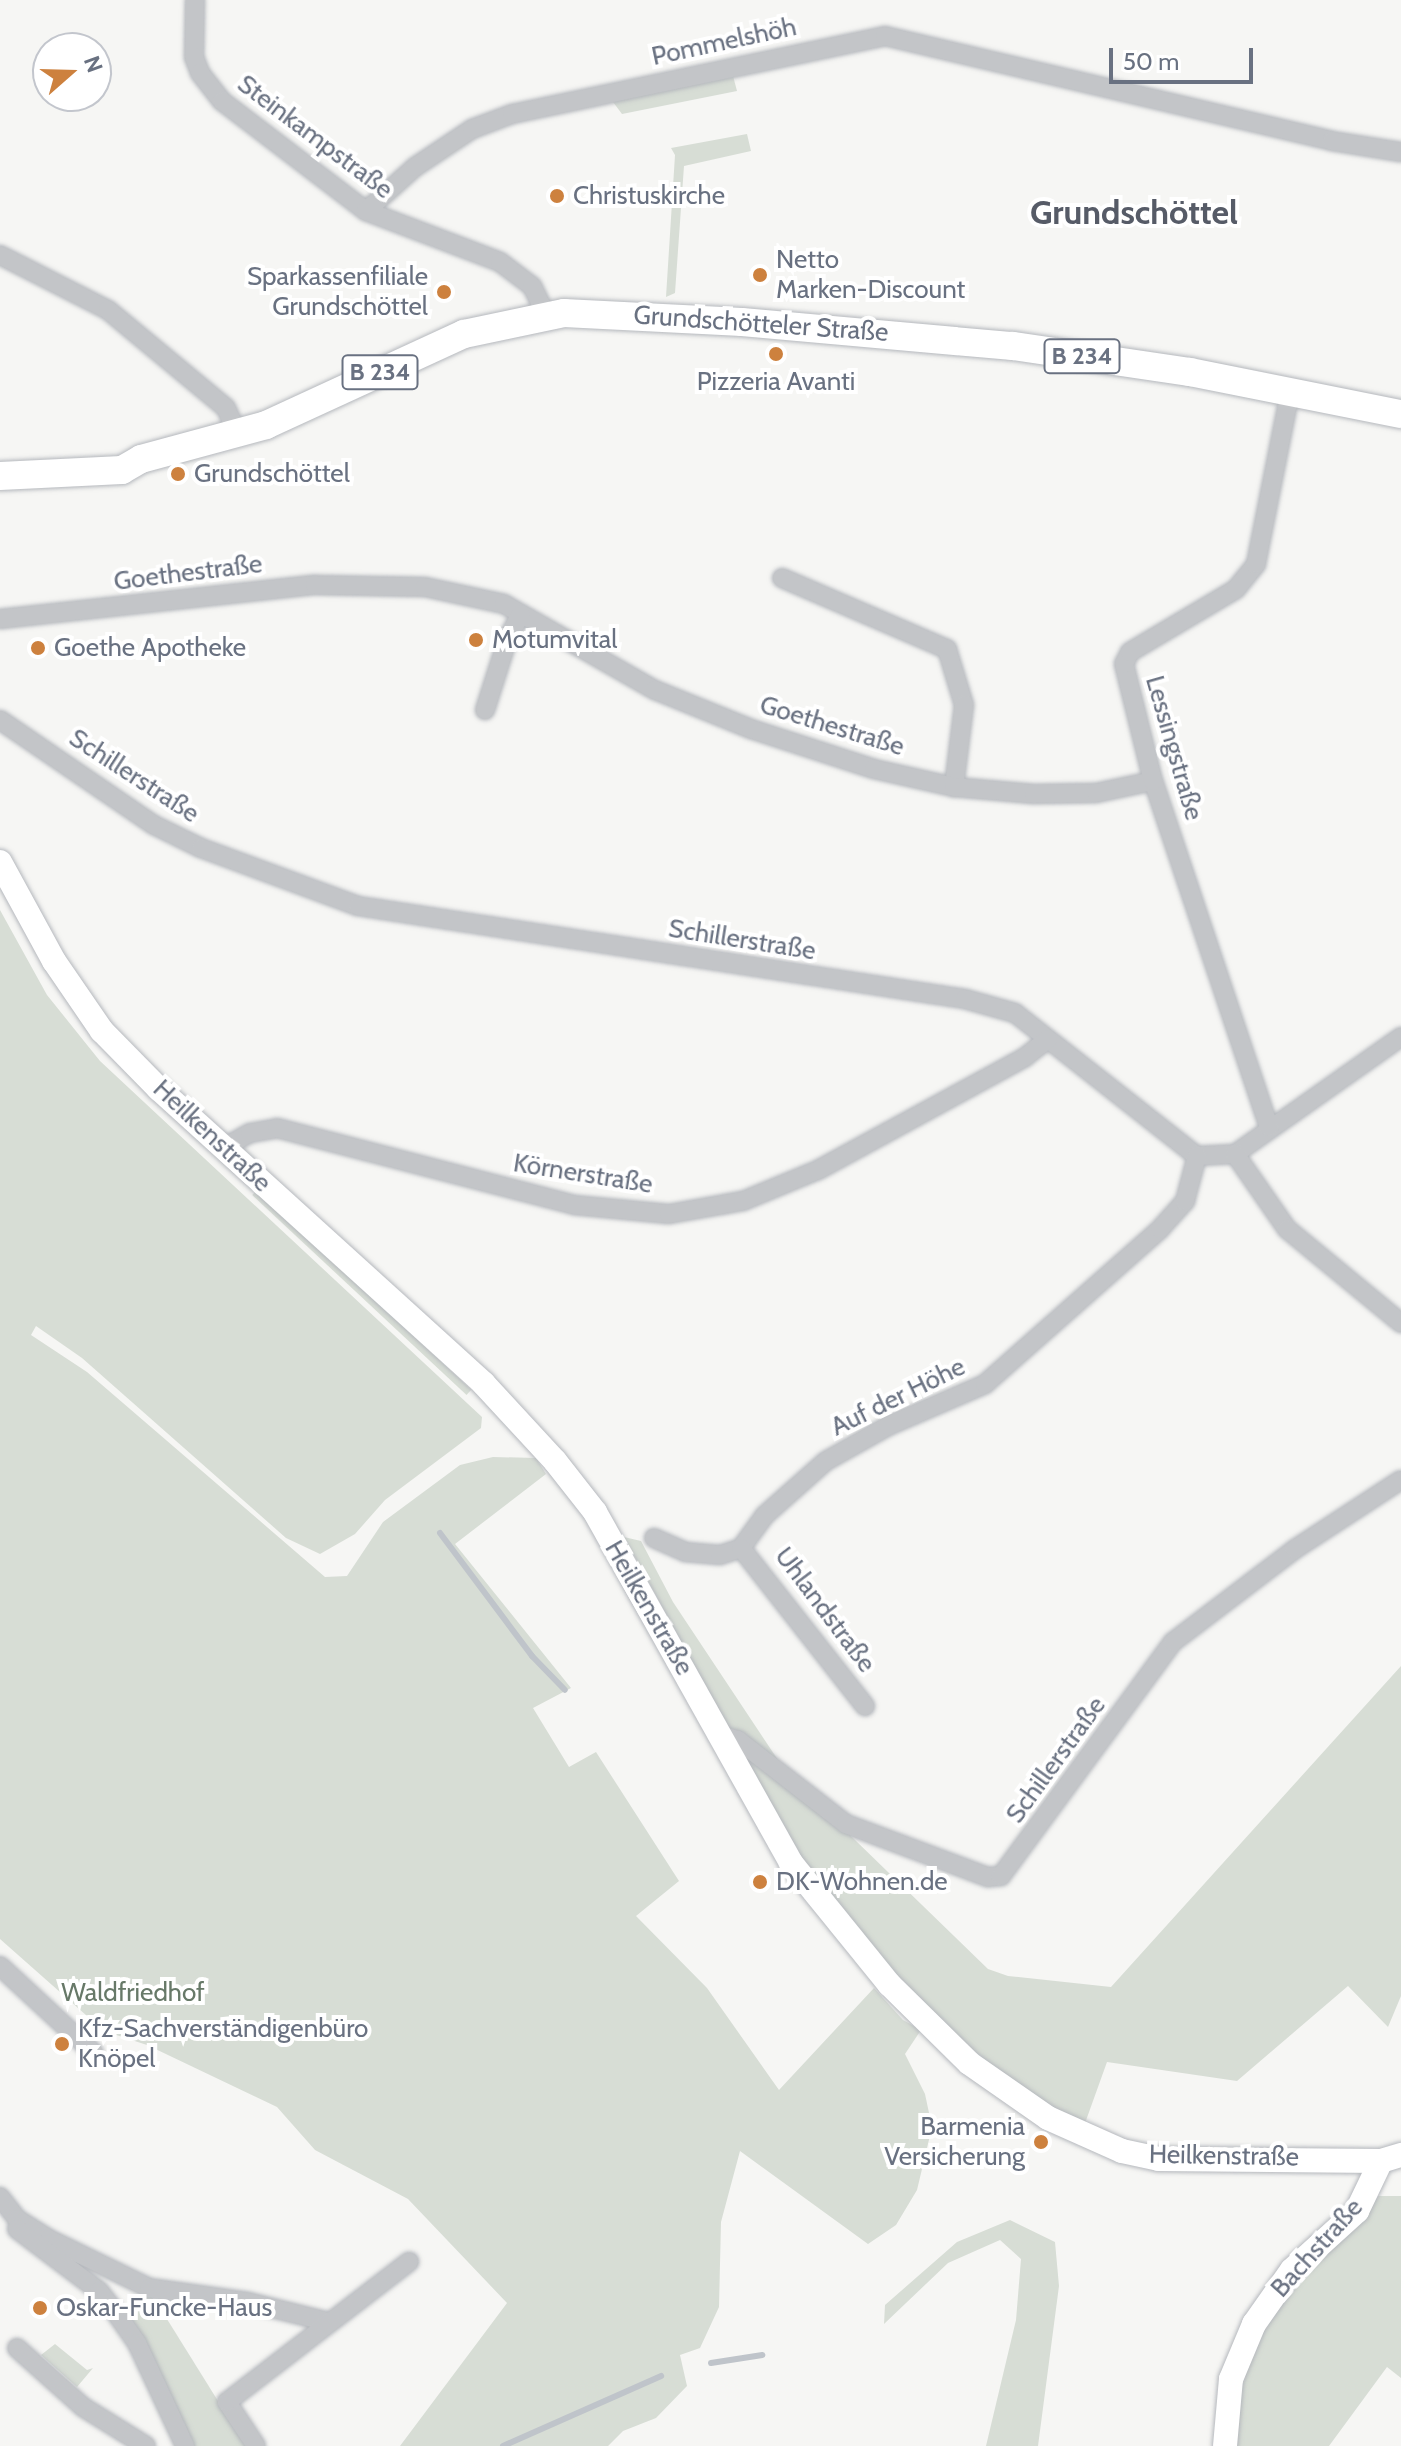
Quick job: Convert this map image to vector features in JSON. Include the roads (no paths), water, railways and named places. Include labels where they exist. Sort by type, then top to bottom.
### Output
[{"type":"main road","name":"Grundschötteler Straße","points":[[0,476],[51,471],[71,476],[122,470],[141,459],[238,435],[464,334],[546,315],[617,314],[913,335],[1134,363],[1401,414]]},
{"type":"street","name":"Steinkampstraße","points":[[195,0],[194,57],[210,90],[366,211],[492,257],[532,286],[546,315]]},
{"type":"street","name":"Pommelshöh","points":[[366,211],[415,167],[472,129],[512,114],[885,36],[1332,141],[1401,152]]},
{"type":"street","points":[[0,255],[108,310],[226,408],[238,435]]},
{"type":"street","name":"Lessingstraße","points":[[1269,1127],[1153,781],[1125,671],[1126,657],[1236,589],[1256,564],[1290,393]]},
{"type":"street","points":[[782,578],[947,649],[964,705],[954,787]]},
{"type":"street","name":"Goethestraße","points":[[0,619],[315,585],[425,587],[488,599],[550,626],[655,690],[703,710],[874,769],[954,787],[1096,793],[1153,781]]},
{"type":"street","points":[[485,710],[508,638],[521,614]]},
{"type":"street","name":"Schillerstraße","points":[[0,720],[154,825],[201,848],[358,906],[965,999],[1015,1013],[1159,1132],[1197,1156]]},
{"type":"street","name":"Heilkenstraße","points":[[0,862],[54,961],[102,1031],[223,1148],[483,1383],[555,1461],[595,1512],[723,1736],[791,1863],[837,1924],[969,2063],[1048,2118],[1080,2136],[1159,2159],[1391,2158]]},
{"type":"street","points":[[1197,1156],[1235,1154],[1269,1127],[1401,1037]]},
{"type":"street","name":"Körnerstraße","points":[[223,1148],[250,1133],[277,1128],[574,1205],[682,1212],[743,1201],[818,1170],[1025,1057],[1048,1039]]},
{"type":"street","points":[[1235,1154],[1287,1229],[1401,1323]]},
{"type":"street","name":"Auf der Höhe","points":[[741,1548],[764,1516],[826,1461],[888,1426],[985,1384],[1160,1229],[1185,1201],[1197,1156]]},
{"type":"street","name":"Schillerstraße","points":[[723,1736],[738,1740],[846,1824],[980,1874],[1001,1876],[1173,1642],[1295,1549],[1401,1480]]},
{"type":"street","points":[[654,1538],[685,1552],[720,1555],[741,1548]]},
{"type":"street","name":"Uhlandstraße","points":[[741,1548],[865,1706]]},
{"type":"street","points":[[0,1966],[94,2053]]},
{"type":"street","name":"Bachstraße","points":[[1225,2446],[1231,2379],[1254,2324],[1292,2270],[1357,2211],[1391,2158]]},
{"type":"street","points":[[0,2200],[17,2219],[47,2238],[149,2288],[286,2309],[329,2322]]},
{"type":"street","points":[[0,2200],[8,2221],[99,2291],[116,2313],[137,2343],[185,2446]]},
{"type":"street","points":[[256,2446],[227,2402],[409,2262]]},
{"type":"street","points":[[17,2348],[83,2407],[146,2446]]},
{"type":"waterway","points":[[440,1533],[532,1656],[565,1690]]},
{"type":"waterway","points":[[711,2363],[762,2355]]},
{"type":"waterway","points":[[503,2446],[661,2376]]},
{"type":"place","name":"Christuskirche","points":[[557,196]]},
{"type":"place","name":"Netto Marken-Discount","points":[[760,275]]},
{"type":"place","name":"Sparkassenfiliale Grundschöttel","points":[[444,292]]},
{"type":"place","name":"Pizzeria Avanti","points":[[776,354]]},
{"type":"place","name":"Grundschöttel","points":[[178,474]]},
{"type":"place","name":"Motumvital","points":[[476,640]]},
{"type":"place","name":"Goethe Apotheke","points":[[38,648]]},
{"type":"place","name":"DK-Wohnen.de","points":[[760,1882]]},
{"type":"place","name":"Kfz-Sachverständigenbüro Knöpel","points":[[62,2044]]},
{"type":"place","name":"Barmenia Versicherung","points":[[1041,2142]]},
{"type":"place","name":"Oskar-Funcke-Haus","points":[[40,2308]]},
{"type":"district","name":"Grundschöttel","points":[[1134,213]]},
{"type":"park label","name":"Waldfriedhof","points":[[133,1993]]}]
